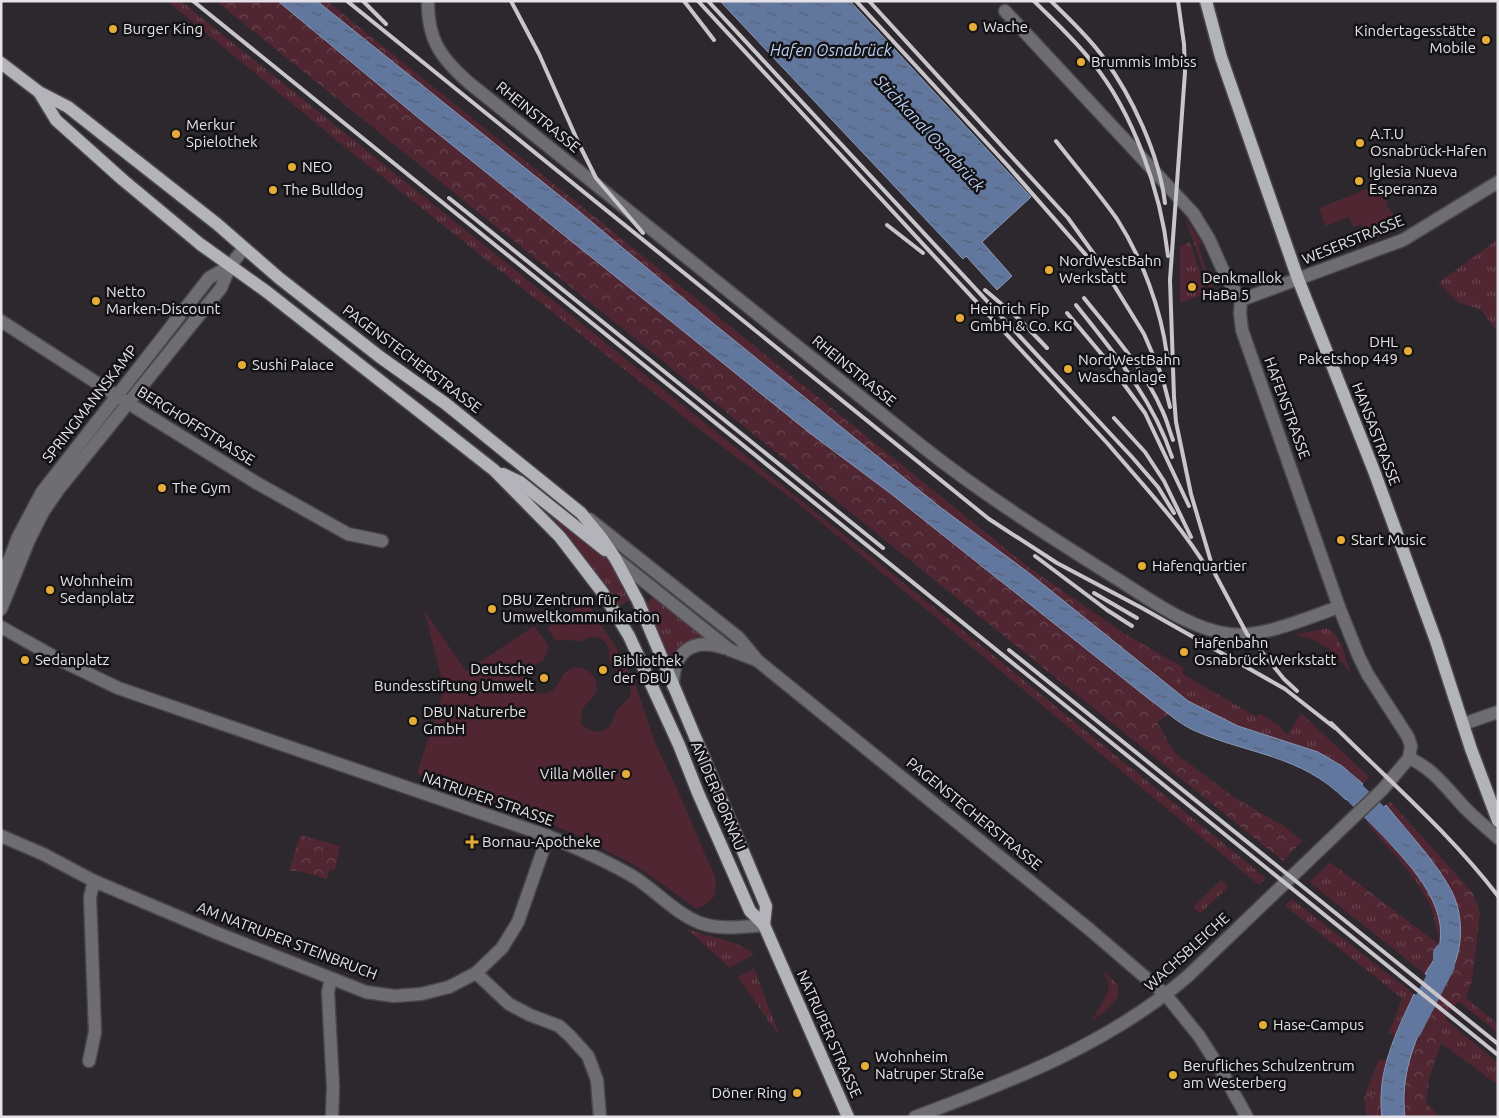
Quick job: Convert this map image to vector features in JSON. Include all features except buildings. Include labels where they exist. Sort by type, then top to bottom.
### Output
[{"type":"main road","name":"HANSASTRASSE","points":[[1206,1],[1224,67],[1298,279],[1377,479],[1436,641],[1463,724],[1498,821]]},
{"type":"main road","name":"PAGENSTECHERSTRASSE","points":[[1,63],[39,92],[68,107],[217,224],[279,278],[380,357],[446,404],[581,513]]},
{"type":"main road","name":"PAGENSTECHERSTRASSE","points":[[39,92],[56,120],[123,180],[200,244],[267,292],[494,470]]},
{"type":"main road","name":"AN DER BORNAU","points":[[494,470],[560,537],[616,613],[649,678],[750,911],[764,925]]},
{"type":"main road","points":[[494,470],[520,482],[615,558]]},
{"type":"main road","name":"AN DER BORNAU","points":[[581,513],[615,558],[638,601],[766,906],[764,925]]},
{"type":"main road","name":"NATRUPER STRASSE","points":[[764,925],[848,1117]]},
{"type":"street","name":"RHEINSTRASSE","points":[[428,1],[429,24],[434,40],[451,67],[468,82],[951,470],[1020,518],[1160,606],[1205,629],[1230,635],[1247,634],[1270,630],[1339,607]]},
{"type":"street","points":[[1005,11],[1193,213],[1209,239],[1226,277],[1241,300]]},
{"type":"street","name":"WESERSTRASSE","points":[[1241,300],[1403,240],[1498,182]]},
{"type":"street","name":"SPRINGMANNSKAMP","points":[[1,609],[29,540],[43,512],[209,278],[230,266],[244,248]]},
{"type":"street","name":"HAFENSTRASSE","points":[[1241,300],[1242,330],[1339,607],[1368,675],[1408,737],[1411,746],[1409,758]]},
{"type":"street","name":"BERGHOFFSTRASSE","points":[[1,321],[255,482],[348,534],[382,542]]},
{"type":"street","name":"SPRINGMANNSKAMP","points":[[1,582],[18,537],[42,492],[123,400]]},
{"type":"street","name":"PAGENSTECHERSTRASSE","points":[[581,513],[739,638],[758,661],[1089,929],[1166,996],[1199,1036],[1247,1117]]},
{"type":"street","name":"PAGENSTECHERSTRASSE","points":[[615,558],[730,650],[758,661]]},
{"type":"street","name":"NATRUPER STRASSE","points":[[1,627],[60,660],[118,688],[573,846],[635,878],[687,916],[700,923],[715,926],[742,927],[764,925]]},
{"type":"street","points":[[673,686],[673,671],[677,660],[691,647],[712,644],[730,650]]},
{"type":"street","points":[[1463,724],[1498,712]]},
{"type":"street","points":[[1409,758],[1432,772],[1466,809],[1498,838]]},
{"type":"street","name":"WACHSBLEICHE","points":[[915,1117],[1040,1068],[1140,1014],[1166,996],[1380,793],[1409,758]]},
{"type":"street","name":"AM NATRUPER STEINBRUCH","points":[[1,836],[42,854],[94,881],[331,979],[366,992],[403,995],[421,994],[449,987],[476,973],[502,948],[518,922],[548,836]]},
{"type":"street","points":[[89,1061],[95,1032],[90,897],[94,881]]},
{"type":"street","points":[[476,973],[509,1004],[558,1026],[588,1056],[598,1080],[600,1117]]},
{"type":"street","points":[[331,979],[328,992],[333,1087],[332,1117]]},
{"type":"green space","points":[[167,1],[181,1],[967,634],[1266,878],[1259,885],[799,504],[708,436],[346,148]]},
{"type":"green space","points":[[216,1],[327,1],[1031,569],[1127,635],[1184,668],[1169,714],[1157,722],[1175,753],[1234,797],[1284,826],[1302,841],[1283,861]]},
{"type":"green space","points":[[1377,185],[1388,203],[1386,204],[1397,220],[1365,234],[1361,224],[1353,227],[1349,217],[1325,226],[1319,208]]},
{"type":"green space","points":[[1185,218],[1202,243],[1198,245],[1214,292],[1211,293]]},
{"type":"green space","points":[[1498,239],[1498,332],[1480,309],[1459,303],[1438,283]]},
{"type":"green space","points":[[1190,242],[1207,293],[1180,303],[1180,246]]},
{"type":"green space","points":[[549,511],[603,554],[611,563],[630,600],[619,606],[588,561],[547,513]]},
{"type":"green space","points":[[654,596],[705,637],[684,643],[676,650],[670,660],[646,603]]},
{"type":"green space","points":[[586,601],[615,646],[635,683],[656,745],[676,786],[715,877],[716,889],[714,897],[697,909],[638,867],[568,831],[417,774],[444,688],[424,610],[466,671],[534,626],[549,646],[544,660],[528,671],[526,683],[528,687],[538,694],[547,693],[555,688],[566,671],[575,668],[586,670],[594,677],[597,686],[595,694],[582,710],[581,724],[592,731],[600,731],[608,728],[613,721],[617,710],[631,692],[630,686],[610,662],[608,648],[601,639],[593,637],[581,641],[556,641],[547,628]]},
{"type":"green space","points":[[1326,628],[1336,635],[1351,675],[1340,659],[1328,648],[1314,640],[1295,635]]},
{"type":"green space","points":[[1181,673],[1257,717],[1259,713],[1280,726],[1287,735],[1301,713],[1369,777],[1363,784],[1342,766],[1318,752],[1238,726],[1188,701],[1175,691]]},
{"type":"green space","points":[[1390,801],[1473,893],[1480,913],[1472,981],[1466,998],[1456,1004],[1448,1013],[1438,1034],[1441,1043],[1429,1079],[1426,1103],[1440,1117],[1405,1117],[1404,1098],[1409,1063],[1414,1046],[1446,980],[1434,957],[1323,869],[1330,862],[1440,945],[1455,960],[1452,892],[1434,865],[1386,805]]},
{"type":"green space","points":[[1369,821],[1406,861],[1430,895],[1438,916],[1440,945],[1438,944],[1439,940],[1433,913],[1427,898],[1412,875],[1367,824]]},
{"type":"green space","points":[[300,835],[340,846],[335,870],[330,869],[327,879],[298,871],[289,871]]},
{"type":"green space","points":[[1323,869],[1434,957],[1425,974],[1309,882]]},
{"type":"green space","points":[[1221,880],[1228,887],[1200,914],[1193,907]]},
{"type":"green space","points":[[1292,899],[1414,994],[1395,1036],[1389,1033],[1402,998],[1285,906]]},
{"type":"green space","points":[[687,929],[733,943],[754,954],[730,968]]},
{"type":"green space","points":[[754,968],[780,1037],[738,977]]},
{"type":"green space","points":[[1102,970],[1118,985],[1118,997],[1092,1021],[1108,992],[1109,984]]},
{"type":"green space","points":[[1466,998],[1498,1024],[1498,1033],[1458,1001]]},
{"type":"green space","points":[[1444,1018],[1498,1063],[1498,1085],[1441,1043],[1438,1034]]},
{"type":"green space","points":[[1379,1059],[1386,1060],[1380,1093],[1364,1097]]},
{"type":"green space","points":[[1380,1093],[1382,1117],[1367,1117],[1364,1097]]},
{"type":"water","points":[[278,1],[317,1],[575,208],[708,319],[940,507],[1029,573],[1188,701],[1238,726],[1318,752],[1342,766],[1363,784],[1346,800],[1311,773],[1292,764],[1214,738],[1193,730],[1176,720],[890,493],[811,434],[421,120]]},
{"type":"water","name":"Hafen Osnabrück","points":[[720,1],[850,1],[1031,197],[982,242],[1012,276],[997,290],[966,256],[963,259]]},
{"type":"water","points":[[1386,805],[1439,870],[1452,892],[1458,908],[1460,943],[1455,964],[1442,988],[1425,974],[1436,955],[1440,943],[1440,926],[1436,909],[1418,876],[1369,821]]},
{"type":"water","points":[[1414,994],[1430,1007],[1406,1073],[1405,1117],[1382,1117],[1382,1084],[1389,1053]]},
{"type":"waterway","points":[[1331,773],[1344,782],[1397,835]]},
{"type":"waterway","points":[[1411,1029],[1444,965],[1444,954]]},
{"type":"railway","points":[[193,1],[1498,1055]]},
{"type":"railway","points":[[347,1],[989,519],[1057,563],[1142,608],[1285,689],[1335,728]]},
{"type":"railway","points":[[363,1],[386,24]]},
{"type":"railway","points":[[511,1],[539,54],[596,178],[643,233]]},
{"type":"railway","points":[[684,1],[714,40]]},
{"type":"railway","points":[[698,1],[1108,444],[1174,521],[1208,570]]},
{"type":"railway","points":[[708,1],[1132,457],[1158,487],[1174,513]]},
{"type":"railway","points":[[856,1],[1008,166],[1086,255]]},
{"type":"railway","points":[[869,1],[1068,218],[1099,261],[1144,334],[1162,376],[1170,407]]},
{"type":"railway","points":[[1034,1],[1085,54],[1107,82],[1120,104],[1143,154],[1152,180],[1168,256]]},
{"type":"railway","points":[[1051,1],[1097,49],[1124,89],[1143,126],[1157,165],[1165,203]]},
{"type":"railway","points":[[1178,1],[1184,44],[1185,72],[1170,280],[1176,422],[1191,494],[1214,572],[1247,634],[1284,679],[1297,691]]},
{"type":"railway","points":[[1056,141],[1117,219],[1135,250],[1155,302],[1167,355]]},
{"type":"railway","points":[[449,198],[883,548]]},
{"type":"railway","points":[[887,225],[923,253]]},
{"type":"railway","points":[[985,290],[1019,319],[1047,348]]},
{"type":"railway","points":[[1084,298],[1127,352],[1146,380],[1164,414],[1173,440]]},
{"type":"railway","points":[[1076,305],[1131,377],[1154,416],[1172,457]]},
{"type":"railway","points":[[1067,313],[1104,357],[1145,413],[1189,506]]},
{"type":"railway","points":[[1114,418],[1145,452],[1164,481],[1191,537]]},
{"type":"railway","points":[[1035,556],[1107,610],[1132,626]]},
{"type":"railway","points":[[1094,593],[1137,618]]},
{"type":"railway","points":[[1009,650],[1498,1044]]},
{"type":"railway","points":[[1331,723],[1439,828],[1498,896]]},
{"type":"place","name":"Wache","points":[[973,27]]},
{"type":"place","name":"Burger King","points":[[113,29]]},
{"type":"place","name":"Kindertagesstätte Mobile","points":[[1486,40]]},
{"type":"place","name":"Brummis Imbiss","points":[[1081,62]]},
{"type":"place","name":"Merkur Spielothek","points":[[176,134]]},
{"type":"place","name":"A.T.U Osnabrück-Hafen","points":[[1360,143]]},
{"type":"place","name":"NEO","points":[[292,167]]},
{"type":"place","name":"Iglesia Nueva Esperanza","points":[[1359,181]]},
{"type":"place","name":"The Bulldog","points":[[273,190]]},
{"type":"place","name":"NordWestBahn Werkstatt","points":[[1049,270]]},
{"type":"place","name":"Denkmallok HaBa 5","points":[[1192,287]]},
{"type":"place","name":"Netto Marken-Discount","points":[[96,301]]},
{"type":"place","name":"Heinrich Fip GmbH & Co. KG","points":[[960,318]]},
{"type":"place","name":"DHL Paketshop 449","points":[[1408,351]]},
{"type":"place","name":"Sushi Palace","points":[[242,365]]},
{"type":"place","name":"NordWestBahn Waschanlage","points":[[1068,369]]},
{"type":"place","name":"The Gym","points":[[162,488]]},
{"type":"place","name":"Start Music","points":[[1341,540]]},
{"type":"place","name":"Hafenquartier","points":[[1142,566]]},
{"type":"place","name":"Wohnheim Sedanplatz","points":[[50,590]]},
{"type":"place","name":"DBU Zentrum für Umweltkommunikation","points":[[492,609]]},
{"type":"place","name":"Hafenbahn Osnabrück Werkstatt","points":[[1184,652]]},
{"type":"place","name":"Sedanplatz","points":[[25,660]]},
{"type":"place","name":"Bibliothek der DBU","points":[[603,670]]},
{"type":"place","name":"Deutsche Bundesstiftung Umwelt","points":[[544,678]]},
{"type":"place","name":"DBU Naturerbe GmbH","points":[[413,721]]},
{"type":"place","name":"Villa Möller","points":[[626,774]]},
{"type":"place","name":"Bornau-Apotheke","points":[[472,842]]},
{"type":"place","name":"Hase-Campus","points":[[1263,1025]]},
{"type":"place","name":"Wohnheim Natruper Straße","points":[[865,1066]]},
{"type":"place","name":"Berufliches Schulzentrum am Westerberg","points":[[1173,1075]]},
{"type":"place","name":"Döner Ring","points":[[797,1093]]},
{"type":"water label","name":"Stichkanal Osnabrück","points":[[930,133]]}]
